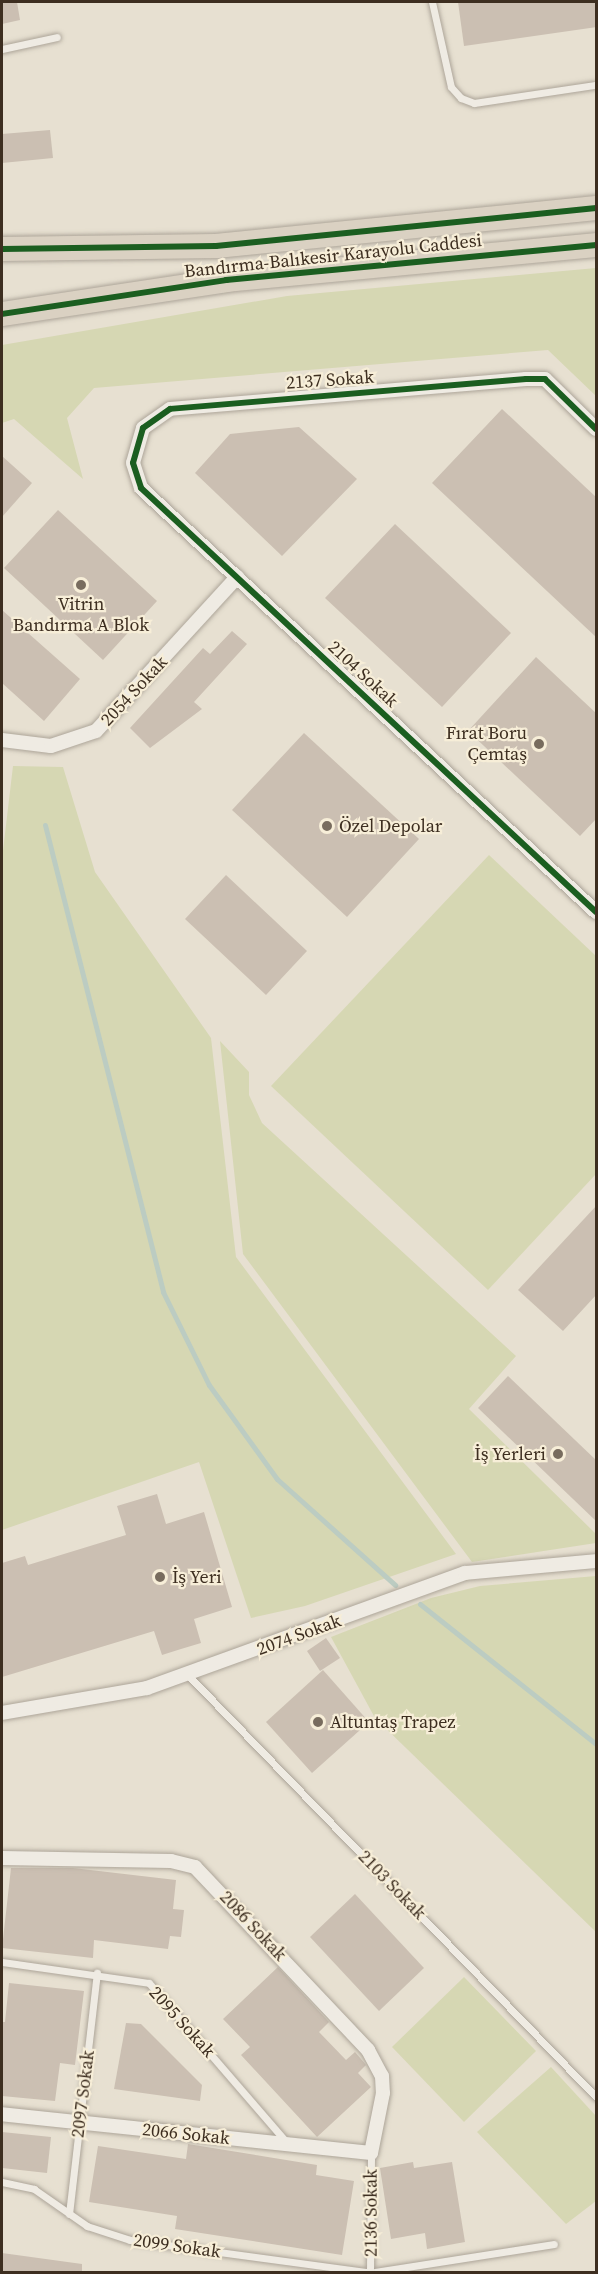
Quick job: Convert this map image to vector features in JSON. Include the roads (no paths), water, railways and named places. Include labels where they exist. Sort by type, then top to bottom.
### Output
[{"type":"highway","name":"Bandırma-Balıkesir Karayolu Caddesi","points":[[2,249],[216,246],[597,208]]},
{"type":"highway","name":"Bandırma-Balıkesir Karayolu Caddesi","points":[[2,314],[226,280],[597,245]]},
{"type":"street","name":"2137 Sokak","points":[[135,445],[154,416],[178,407],[545,379],[597,429]]},
{"type":"street","name":"2104 Sokak","points":[[135,445],[133,464],[141,488],[594,904]]},
{"type":"street","name":"2054 Sokak","points":[[2,743],[51,746],[96,731],[237,577]]},
{"type":"street","name":"2074 Sokak","points":[[2,1713],[122,1694],[186,1674],[465,1572],[597,1561]]},
{"type":"street","name":"2086 Sokak","points":[[2,1858],[171,1861],[204,1873],[376,2062],[383,2093],[371,2153]]},
{"type":"street","name":"2066 Sokak","points":[[2,2114],[371,2153]]},
{"type":"lane","points":[[432,2],[451,87],[461,98],[474,103],[594,85]]},
{"type":"lane","points":[[2,49],[57,37]]},
{"type":"lane","name":"2103 Sokak","points":[[186,1674],[597,2097]]},
{"type":"lane","name":"2095 Sokak","points":[[2,1962],[97,1973],[149,1983],[290,2146]]},
{"type":"lane","name":"2097 Sokak","points":[[69,2214],[97,1973]]},
{"type":"lane","name":"2136 Sokak","points":[[371,2153],[373,2272]]},
{"type":"lane","name":"2099 Sokak","points":[[2,2182],[34,2188],[87,2226],[130,2240],[366,2272]]},
{"type":"lane","points":[[373,2272],[554,2244]]},
{"type":"waterway","points":[[45,825],[163,1292],[209,1385],[277,1479],[395,1585]]},
{"type":"waterway","points":[[420,1604],[596,1744]]},
{"type":"place","name":"Vitrin Bandırma A Blok","points":[[81,585]]},
{"type":"place","name":"Fırat Boru Çemtaş","points":[[539,744]]},
{"type":"place","name":"Özel Depolar","points":[[327,826]]},
{"type":"place","name":"İş Yerleri","points":[[558,1454]]},
{"type":"place","name":"İş Yeri","points":[[160,1577]]},
{"type":"place","name":"Altuntaş Trapez","points":[[318,1722]]}]
